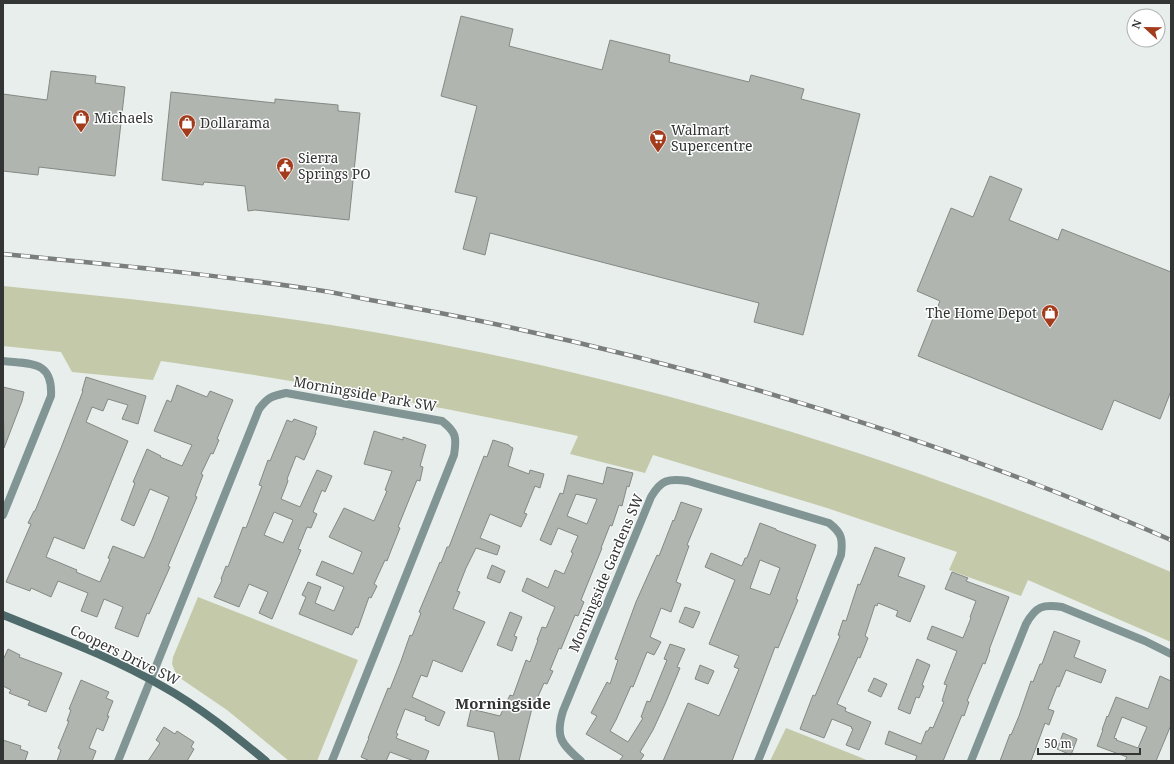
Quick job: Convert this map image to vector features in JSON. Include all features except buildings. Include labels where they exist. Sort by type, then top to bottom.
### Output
[{"type":"street","points":[[3,361],[33,364],[42,368],[49,376],[51,385],[51,396],[3,515]]},
{"type":"street","name":"Morningside Park SW","points":[[118,761],[260,409],[266,400],[273,395],[286,392],[442,421],[455,434],[456,444],[454,454],[332,761]]},
{"type":"street","name":"Morningside Gardens SW","points":[[581,761],[567,748],[560,737],[559,724],[563,711],[651,497],[657,488],[666,480],[676,479],[688,481],[829,523],[841,535],[841,555],[758,761]]},
{"type":"street","points":[[971,761],[1026,624],[1032,614],[1040,607],[1051,605],[1062,607],[1145,641],[1171,654]]},
{"type":"street","name":"Coopers Drive SW","points":[[3,615],[105,657],[151,679],[211,717],[266,761]]},
{"type":"green space","points":[[3,286],[286,318],[398,336],[546,366],[637,388],[818,440],[997,502],[1171,572],[1171,642],[1028,580],[1021,596],[949,570],[957,552],[827,508],[653,455],[645,473],[570,454],[578,436],[474,414],[370,395],[161,361],[153,380],[72,372],[61,352],[3,346]]},
{"type":"green space","points":[[198,597],[358,660],[317,761],[289,761],[227,710],[177,676],[172,664],[173,657]]},
{"type":"green space","points":[[786,728],[857,756],[869,761],[770,761]]},
{"type":"railway","points":[[3,254],[196,274],[319,290],[476,320],[577,342],[750,388],[921,442],[1005,472],[1171,540]]},
{"type":"place","name":"Michaels","points":[[81,133]]},
{"type":"place","name":"Dollarama","points":[[187,138]]},
{"type":"place","name":"Walmart Supercentre","points":[[658,153]]},
{"type":"place","name":"Sierra Springs PO","points":[[285,181]]},
{"type":"place","name":"The Home Depot","points":[[1050,328]]},
{"type":"district","name":"Morningside","points":[[503,704]]}]
